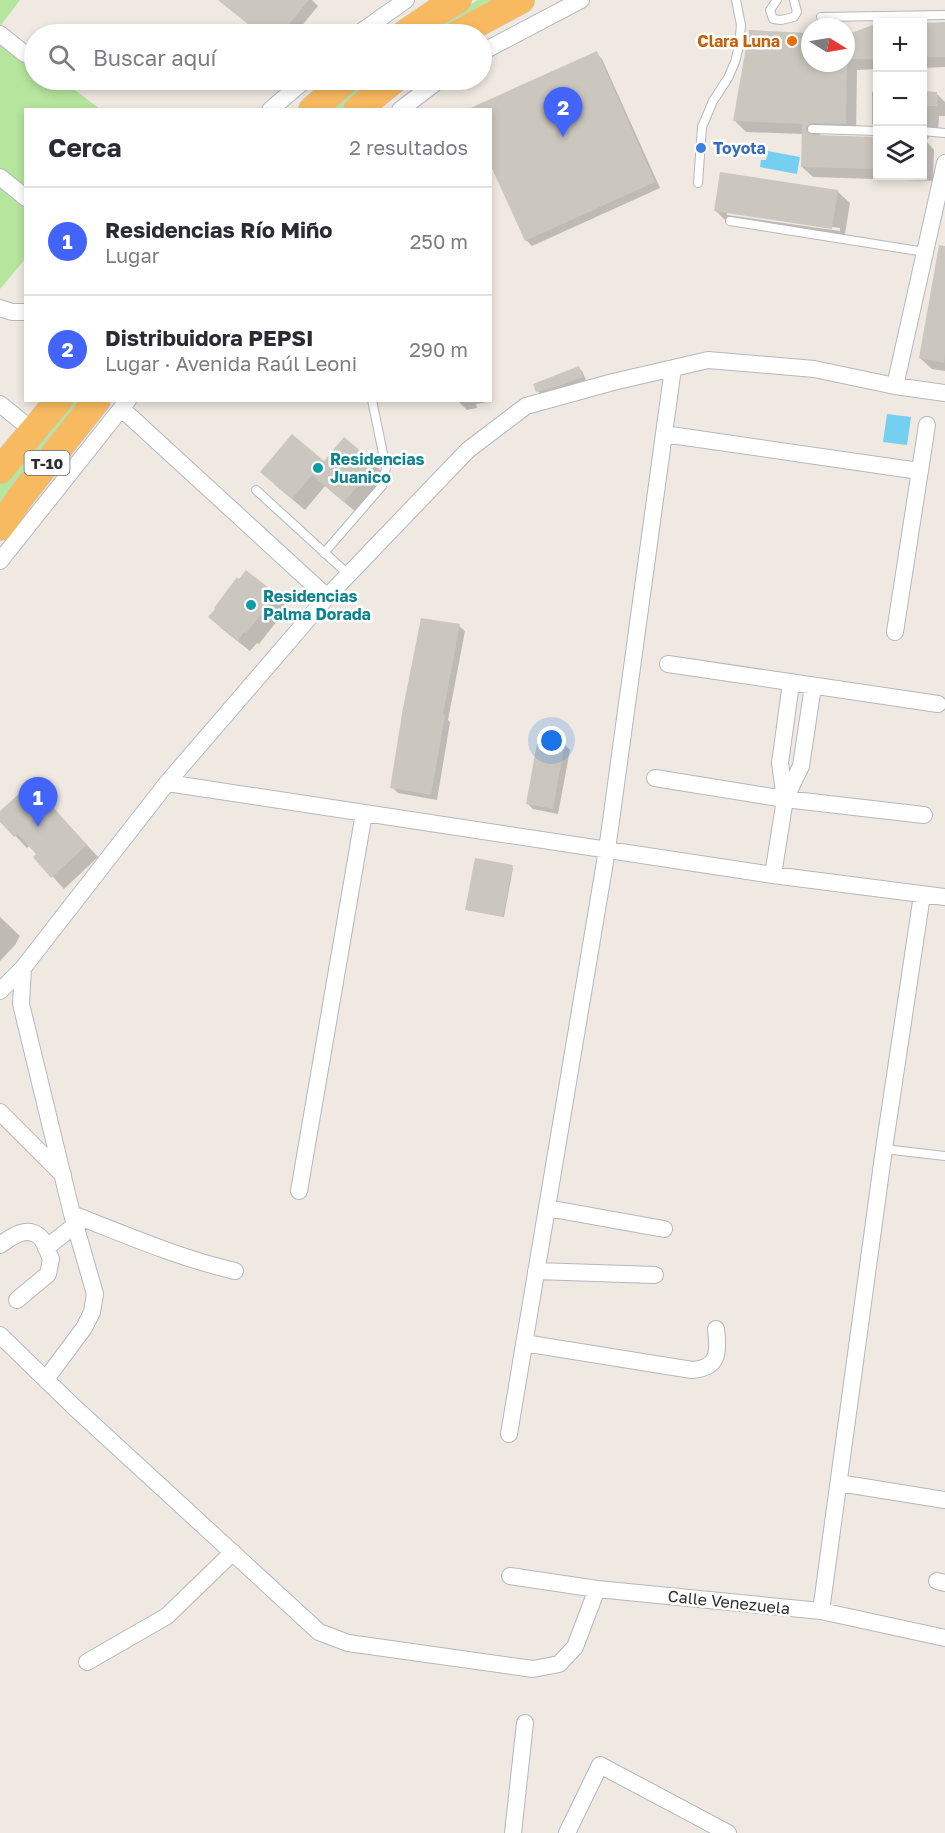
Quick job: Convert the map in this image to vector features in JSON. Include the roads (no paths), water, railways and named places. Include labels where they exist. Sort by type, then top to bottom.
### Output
[{"type":"highway","points":[[419,24],[458,0]]},
{"type":"highway","points":[[477,24],[521,0]]},
{"type":"highway","points":[[314,108],[335,90]]},
{"type":"highway","points":[[359,108],[382,90]]},
{"type":"highway","name":"T-10","points":[[0,470],[57,402]]},
{"type":"highway","name":"T-10","points":[[0,527],[22,495],[95,402]]},
{"type":"street","points":[[372,24],[406,0]]},
{"type":"street","points":[[492,47],[581,0]]},
{"type":"street","points":[[0,34],[24,52]]},
{"type":"street","points":[[272,108],[293,90]]},
{"type":"street","points":[[403,108],[426,90]]},
{"type":"street","points":[[896,386],[945,163]]},
{"type":"street","points":[[0,177],[24,196]]},
{"type":"street","points":[[0,308],[12,312],[24,312]]},
{"type":"street","points":[[0,991],[23,968],[167,783],[327,597],[468,450],[526,405],[708,360],[814,369],[896,386],[945,393]]},
{"type":"street","points":[[509,1434],[608,850],[673,368]]},
{"type":"street","points":[[0,404],[32,430]]},
{"type":"street","points":[[0,561],[125,405],[327,597]]},
{"type":"street","points":[[895,632],[927,425]]},
{"type":"street","points":[[664,434],[919,471]]},
{"type":"street","points":[[668,664],[938,704]]},
{"type":"street","points":[[773,875],[785,799],[780,763],[791,682]]},
{"type":"street","points":[[785,799],[801,766],[813,686]]},
{"type":"street","points":[[655,778],[785,799],[924,815]]},
{"type":"street","points":[[167,783],[773,875],[945,897]]},
{"type":"street","points":[[299,1191],[364,813]]},
{"type":"street","points":[[821,1611],[884,1149],[922,895]]},
{"type":"street","points":[[23,968],[21,1004],[74,1220],[95,1294],[92,1312],[84,1328],[46,1379]]},
{"type":"street","points":[[0,1112],[63,1175]]},
{"type":"street","points":[[547,1208],[663,1229]]},
{"type":"street","points":[[46,1248],[74,1220]]},
{"type":"street","points":[[74,1220],[205,1264],[235,1271]]},
{"type":"street","points":[[0,1245],[12,1236],[23,1232],[33,1233],[40,1238],[51,1259],[48,1274],[17,1300]]},
{"type":"street","points":[[536,1271],[655,1275]]},
{"type":"street","points":[[524,1343],[692,1370],[702,1369],[711,1364],[717,1356],[716,1329]]},
{"type":"street","points":[[0,1335],[73,1406],[319,1632],[348,1643],[533,1668],[559,1664],[575,1647],[597,1589]]},
{"type":"street","points":[[839,1483],[945,1500]]},
{"type":"street","points":[[87,1662],[167,1616],[233,1552]]},
{"type":"street","name":"Calle Venezuela","points":[[510,1576],[597,1589],[821,1611],[945,1638]]},
{"type":"street","points":[[513,1833],[525,1723]]},
{"type":"street","points":[[567,1833],[600,1765],[728,1833]]},
{"type":"lane","points":[[698,183],[702,127],[713,101],[728,78],[739,46],[741,25],[736,0]]},
{"type":"lane","points":[[777,0],[770,10],[773,19],[781,20],[794,17],[797,12],[794,0]]},
{"type":"lane","points":[[821,17],[945,15]]},
{"type":"lane","points":[[812,129],[873,130]]},
{"type":"lane","points":[[927,131],[945,133]]},
{"type":"lane","points":[[730,221],[925,252]]},
{"type":"lane","points":[[324,553],[382,486],[385,478],[386,468],[372,402]]},
{"type":"lane","points":[[256,490],[349,575]]},
{"type":"lane","points":[[884,1149],[945,1156]]},
{"type":"water","points":[[768,151],[800,157],[797,174],[760,167],[761,160],[766,160]]},
{"type":"water","points":[[887,414],[911,417],[907,445],[883,442]]},
{"type":"place","name":"Clara Luna","points":[[792,41]]},
{"type":"place","name":"Distribuidora PEPSI","points":[[563,137]]},
{"type":"place","name":"Toyota","points":[[701,148]]},
{"type":"place","name":"Residencias Juanico","points":[[318,468]]},
{"type":"place","name":"Residencias Palma Dorada","points":[[251,605]]},
{"type":"place","name":"Residencias Río Miño","points":[[38,827]]}]
